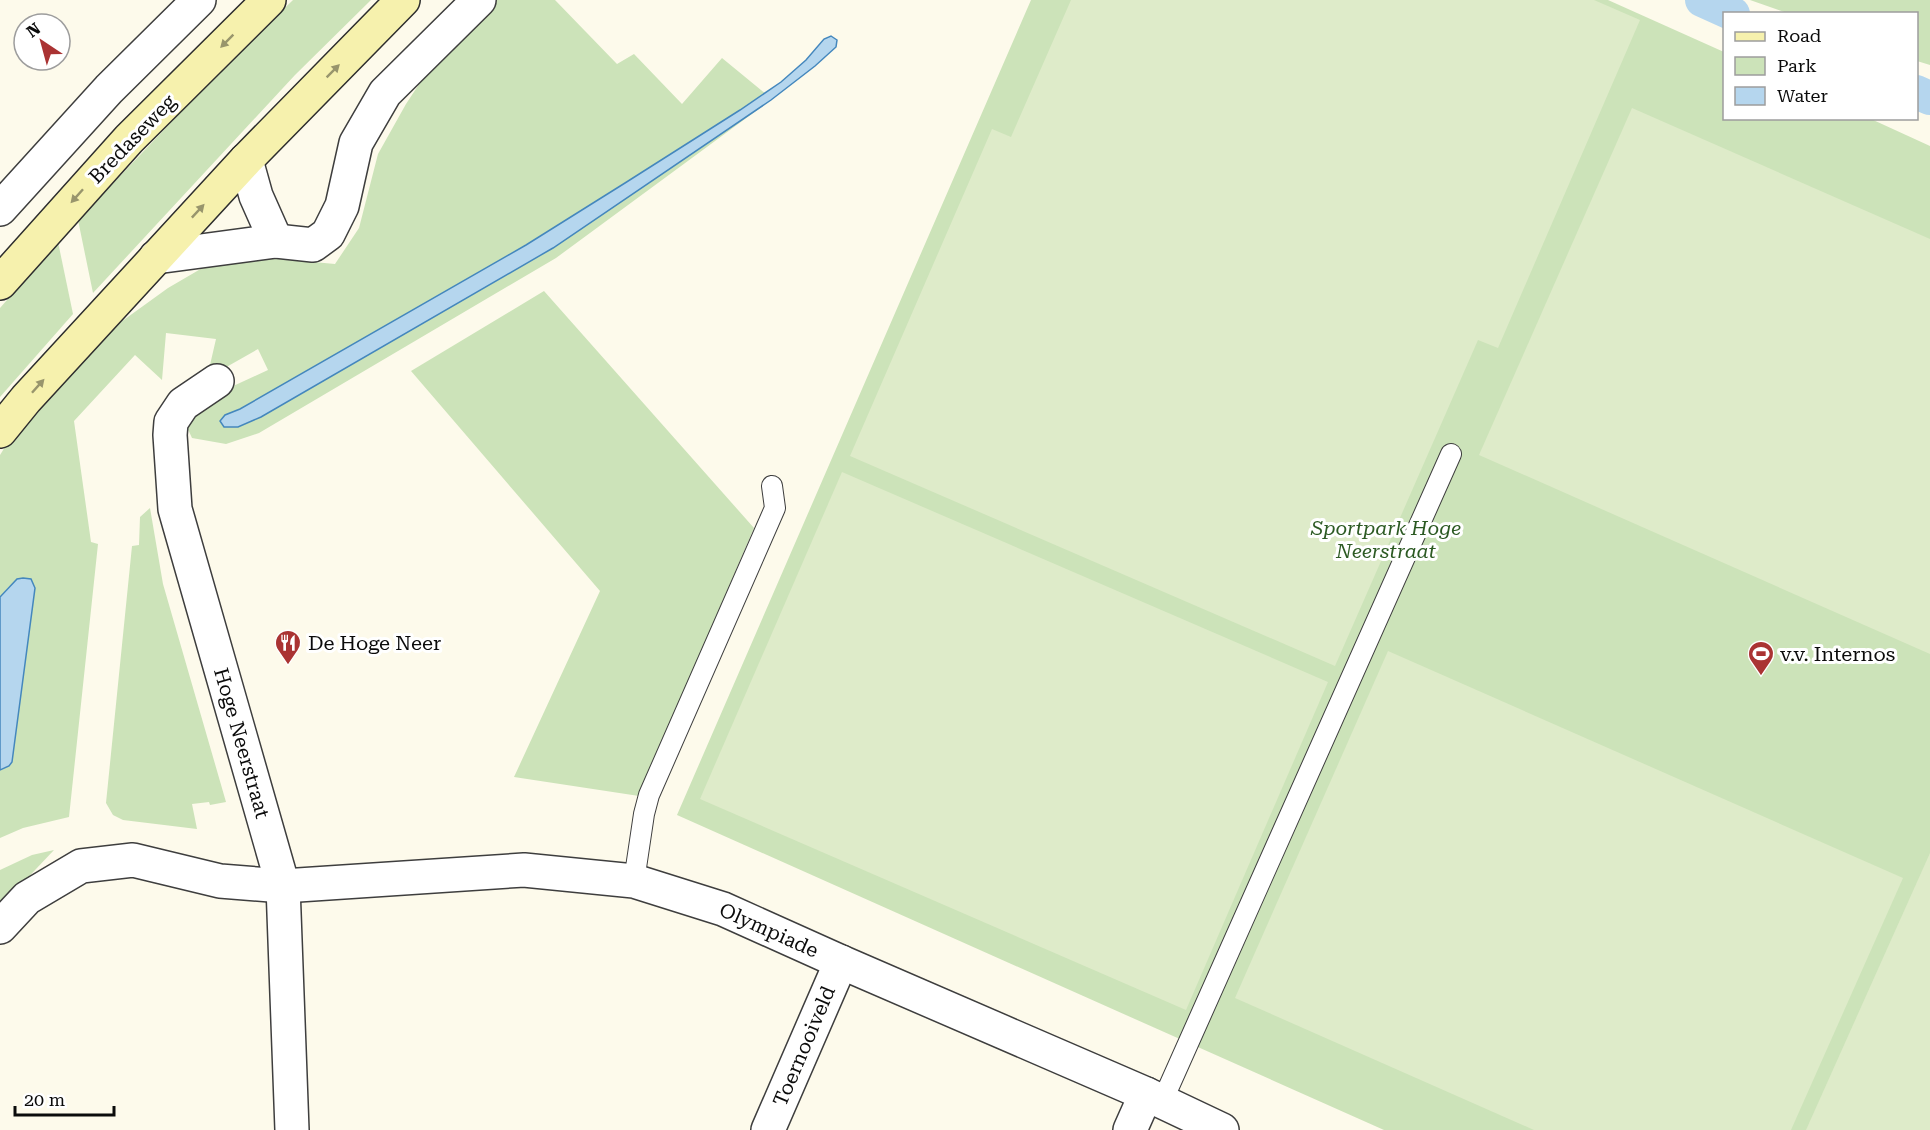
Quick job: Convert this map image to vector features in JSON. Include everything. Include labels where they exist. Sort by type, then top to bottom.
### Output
[{"type":"main road","name":"Bredaseweg","points":[[0,283],[129,139],[269,0]]},
{"type":"main road","points":[[0,431],[26,399],[246,160],[403,0]]},
{"type":"street","points":[[0,209],[109,89],[200,0]]},
{"type":"street","points":[[156,257],[276,241],[313,245],[328,234],[342,206],[356,143],[385,93],[479,0]]},
{"type":"street","points":[[246,160],[256,196],[276,241]]},
{"type":"street","name":"Hoge Neerstraat","points":[[217,381],[183,404],[171,422],[175,509],[283,886],[292,1130]]},
{"type":"street","name":"Olympiade","points":[[0,927],[27,898],[81,866],[133,860],[220,881],[283,886],[524,870],[634,881],[723,909],[1222,1130]]},
{"type":"street","name":"Toernooiveld","points":[[768,1130],[841,962]]},
{"type":"street","points":[[1130,1130],[1154,1098]]},
{"type":"lane","points":[[1154,1098],[1451,454]]},
{"type":"lane","points":[[634,881],[649,795],[775,508],[772,486]]},
{"type":"green space","points":[[293,0],[371,0],[295,75],[93,293],[78,220],[223,68]]},
{"type":"green space","points":[[497,0],[555,0],[617,64],[634,54],[682,104],[722,58],[772,99],[556,258],[259,433],[226,444],[192,438],[186,425],[205,399],[268,370],[258,349],[207,378],[216,339],[166,333],[162,380],[135,355],[74,421],[91,542],[98,544],[69,817],[23,828],[0,838],[0,770],[9,766],[31,579],[17,580],[0,597],[0,455],[114,327],[168,288],[204,267],[260,257],[335,264],[359,228],[378,154],[406,104],[433,63]]},
{"type":"green space","name":"Sportpark Hoge Neerstraat","points":[[1031,0],[1608,0],[1723,52],[1723,120],[1873,120],[1930,146],[1930,1130],[1384,1130],[677,815]]},
{"type":"green space","points":[[1071,0],[1594,0],[1640,20],[1498,348],[1478,340],[1335,666],[850,456],[992,129],[1011,137]]},
{"type":"green space","points":[[1750,0],[1930,0],[1930,65],[1918,61],[1918,12],[1784,12]]},
{"type":"green space","points":[[1632,108],[1930,239],[1930,654],[1479,455]]},
{"type":"green space","points":[[58,242],[73,314],[0,397],[0,308]]},
{"type":"green space","points":[[544,291],[754,528],[639,796],[514,777],[600,591],[411,371]]},
{"type":"green space","points":[[842,472],[1328,682],[1186,1010],[700,799]]},
{"type":"green space","points":[[150,508],[163,584],[226,802],[210,805],[209,802],[192,804],[197,829],[123,820],[113,815],[106,803],[132,546],[139,545],[140,517]]},
{"type":"green space","points":[[1388,651],[1903,878],[1791,1130],[1534,1130],[1235,998]]},
{"type":"green space","points":[[54,850],[0,907],[0,870],[32,855]]},
{"type":"green space","points":[[1930,853],[1930,1130],[1806,1130]]},
{"type":"water","points":[[831,36],[837,40],[836,47],[771,100],[553,248],[261,417],[238,427],[224,427],[220,421],[225,415],[240,409],[526,245],[625,183],[781,82],[806,60],[824,39]]},
{"type":"water","points":[[17,579],[31,579],[35,588],[12,762],[0,770],[0,597]]},
{"type":"waterway","points":[[1702,0],[1729,12]]},
{"type":"waterway","points":[[1918,93],[1930,98]]},
{"type":"place","name":"De Hoge Neer","points":[[288,666]]},
{"type":"place","name":"v.v. Internos","points":[[1761,677]]}]
